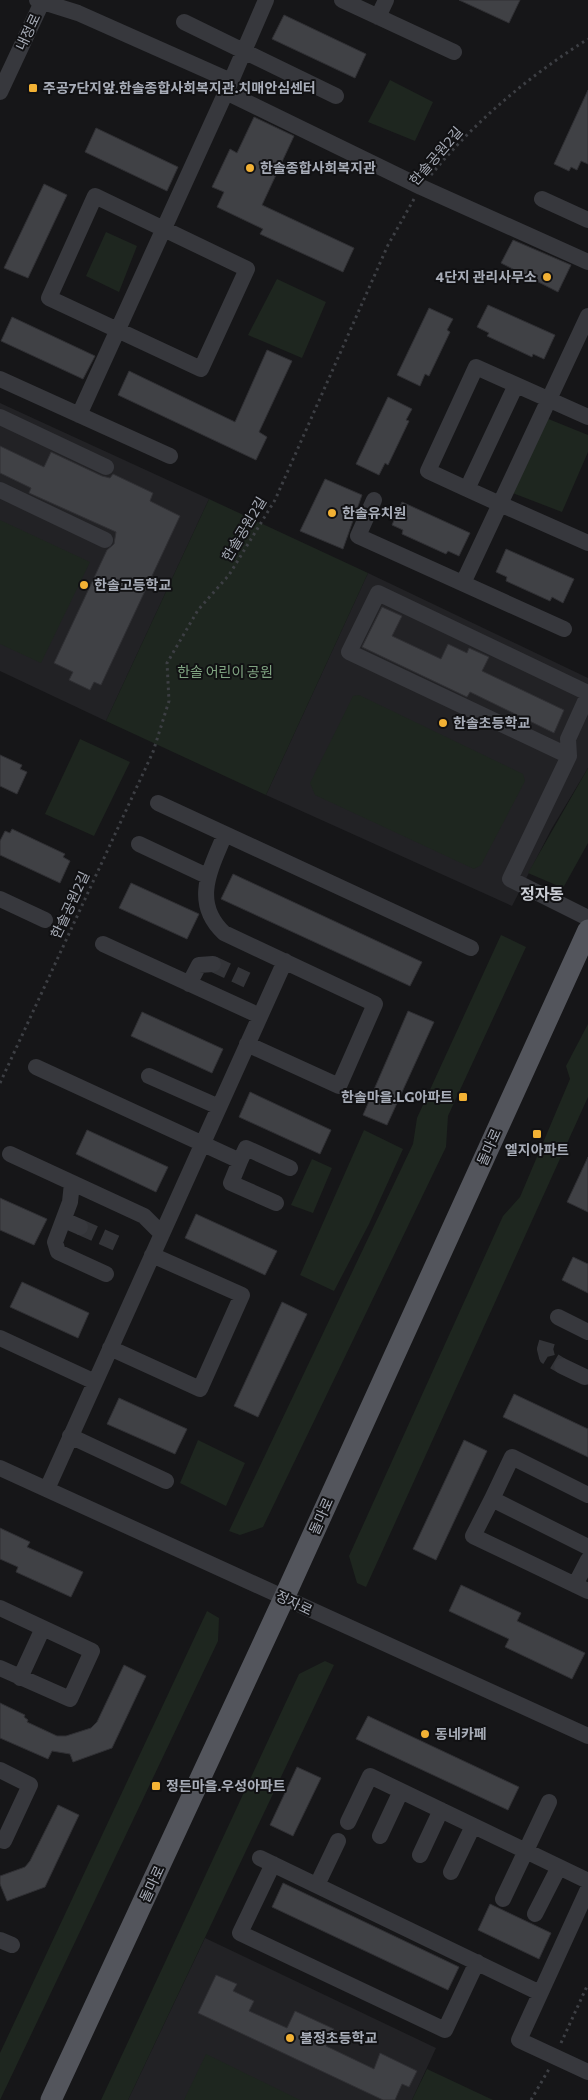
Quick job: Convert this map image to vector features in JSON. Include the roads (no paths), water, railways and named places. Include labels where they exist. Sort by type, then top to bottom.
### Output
[{"type":"main road","name":"돌마로","points":[[52,2100],[284,1598],[588,930]]},
{"type":"street","points":[[79,415],[266,0]]},
{"type":"street","points":[[342,0],[454,52]]},
{"type":"street","points":[[378,17],[386,0]]},
{"type":"street","points":[[41,1],[78,13],[228,87],[421,187],[588,262]]},
{"type":"street","name":"내정로","points":[[0,92],[41,1]]},
{"type":"street","points":[[184,22],[336,96]]},
{"type":"street","points":[[95,196],[164,228],[247,269],[202,370],[48,298],[95,196]]},
{"type":"street","points":[[542,199],[588,220]]},
{"type":"street","points":[[464,583],[588,316]]},
{"type":"street","points":[[586,536],[500,504],[428,471],[476,367],[588,417]]},
{"type":"street","points":[[0,379],[170,456]]},
{"type":"street","points":[[467,489],[516,385]]},
{"type":"street","points":[[0,417],[106,467]]},
{"type":"street","points":[[0,490],[105,540]]},
{"type":"street","points":[[374,500],[358,536],[564,629]]},
{"type":"street","points":[[569,756],[349,652],[378,593],[588,694],[568,739],[569,756],[510,879],[588,918]]},
{"type":"street","points":[[158,803],[471,948]]},
{"type":"street","points":[[226,834],[207,876],[206,903],[209,916],[215,925],[224,933],[375,1004],[339,1086],[247,1044]]},
{"type":"street","points":[[139,844],[207,876]]},
{"type":"street","points":[[0,899],[45,920]]},
{"type":"street","points":[[103,944],[260,1016]]},
{"type":"street","points":[[47,1489],[285,962]]},
{"type":"street","points":[[189,984],[199,965],[213,964]]},
{"type":"street","points":[[36,1068],[240,1161]]},
{"type":"street","points":[[149,1076],[219,1107]]},
{"type":"street","points":[[276,1203],[231,1183],[246,1148],[290,1168]]},
{"type":"street","points":[[10,1154],[144,1216],[162,1234]]},
{"type":"street","points":[[72,1183],[70,1202],[55,1242],[58,1252],[106,1274]]},
{"type":"street","points":[[64,1220],[80,1227]]},
{"type":"street","points":[[110,1348],[200,1389],[242,1296],[152,1255]]},
{"type":"street","points":[[558,1317],[588,1332]]},
{"type":"street","points":[[0,1338],[95,1382]]},
{"type":"street","points":[[562,1366],[587,1377]]},
{"type":"street","points":[[70,1436],[166,1481]]},
{"type":"street","points":[[588,1495],[512,1457],[473,1536],[581,1588],[588,1560]]},
{"type":"street","name":"정자로","points":[[0,1468],[588,1736]]},
{"type":"street","points":[[492,1499],[588,1546]]},
{"type":"street","points":[[0,1608],[92,1651],[70,1699],[0,1668]]},
{"type":"street","points":[[20,1678],[43,1628]]},
{"type":"street","points":[[0,1770],[30,1784],[4,1841],[0,1839]]},
{"type":"street","points":[[348,1822],[370,1776],[588,1881]]},
{"type":"street","points":[[380,1836],[401,1791]]},
{"type":"street","points":[[503,1899],[549,1802]]},
{"type":"street","points":[[420,1856],[441,1810]]},
{"type":"street","points":[[451,1872],[473,1826]]},
{"type":"street","points":[[317,1885],[338,1841]]},
{"type":"street","points":[[477,1962],[445,2030],[240,1933],[266,1861],[477,1962],[540,1993]]},
{"type":"street","points":[[535,1914],[559,1867]]},
{"type":"street","points":[[588,1889],[519,2040],[588,2072]]},
{"type":"tunnel","points":[[213,964],[247,980]]},
{"type":"tunnel","points":[[80,1227],[116,1243]]},
{"type":"tunnel","points":[[547,1342],[545,1349],[547,1357],[562,1366]]},
{"type":"place","name":"주공7단지앞.한솔종합사회복지관.치매안심센터","points":[[33,88]]},
{"type":"place","name":"한솔종합사회복지관","points":[[250,168]]},
{"type":"place","name":"4단지 관리사무소","points":[[547,277]]},
{"type":"place","name":"한솔유치원","points":[[332,513]]},
{"type":"place","name":"한솔고등학교","points":[[84,585]]},
{"type":"place","name":"한솔초등학교","points":[[443,723]]},
{"type":"place","name":"한솔마을.LG아파트","points":[[463,1097]]},
{"type":"place","name":"엘지아파트","points":[[537,1134]]},
{"type":"place","name":"동네카페","points":[[425,1734]]},
{"type":"place","name":"정든마을.우성아파트","points":[[156,1786]]},
{"type":"place","name":"불정초등학교","points":[[290,2038]]},
{"type":"district","name":"정자동","points":[[542,894]]},
{"type":"park label","name":"한솔 어린이 공원","points":[[225,672]]}]
